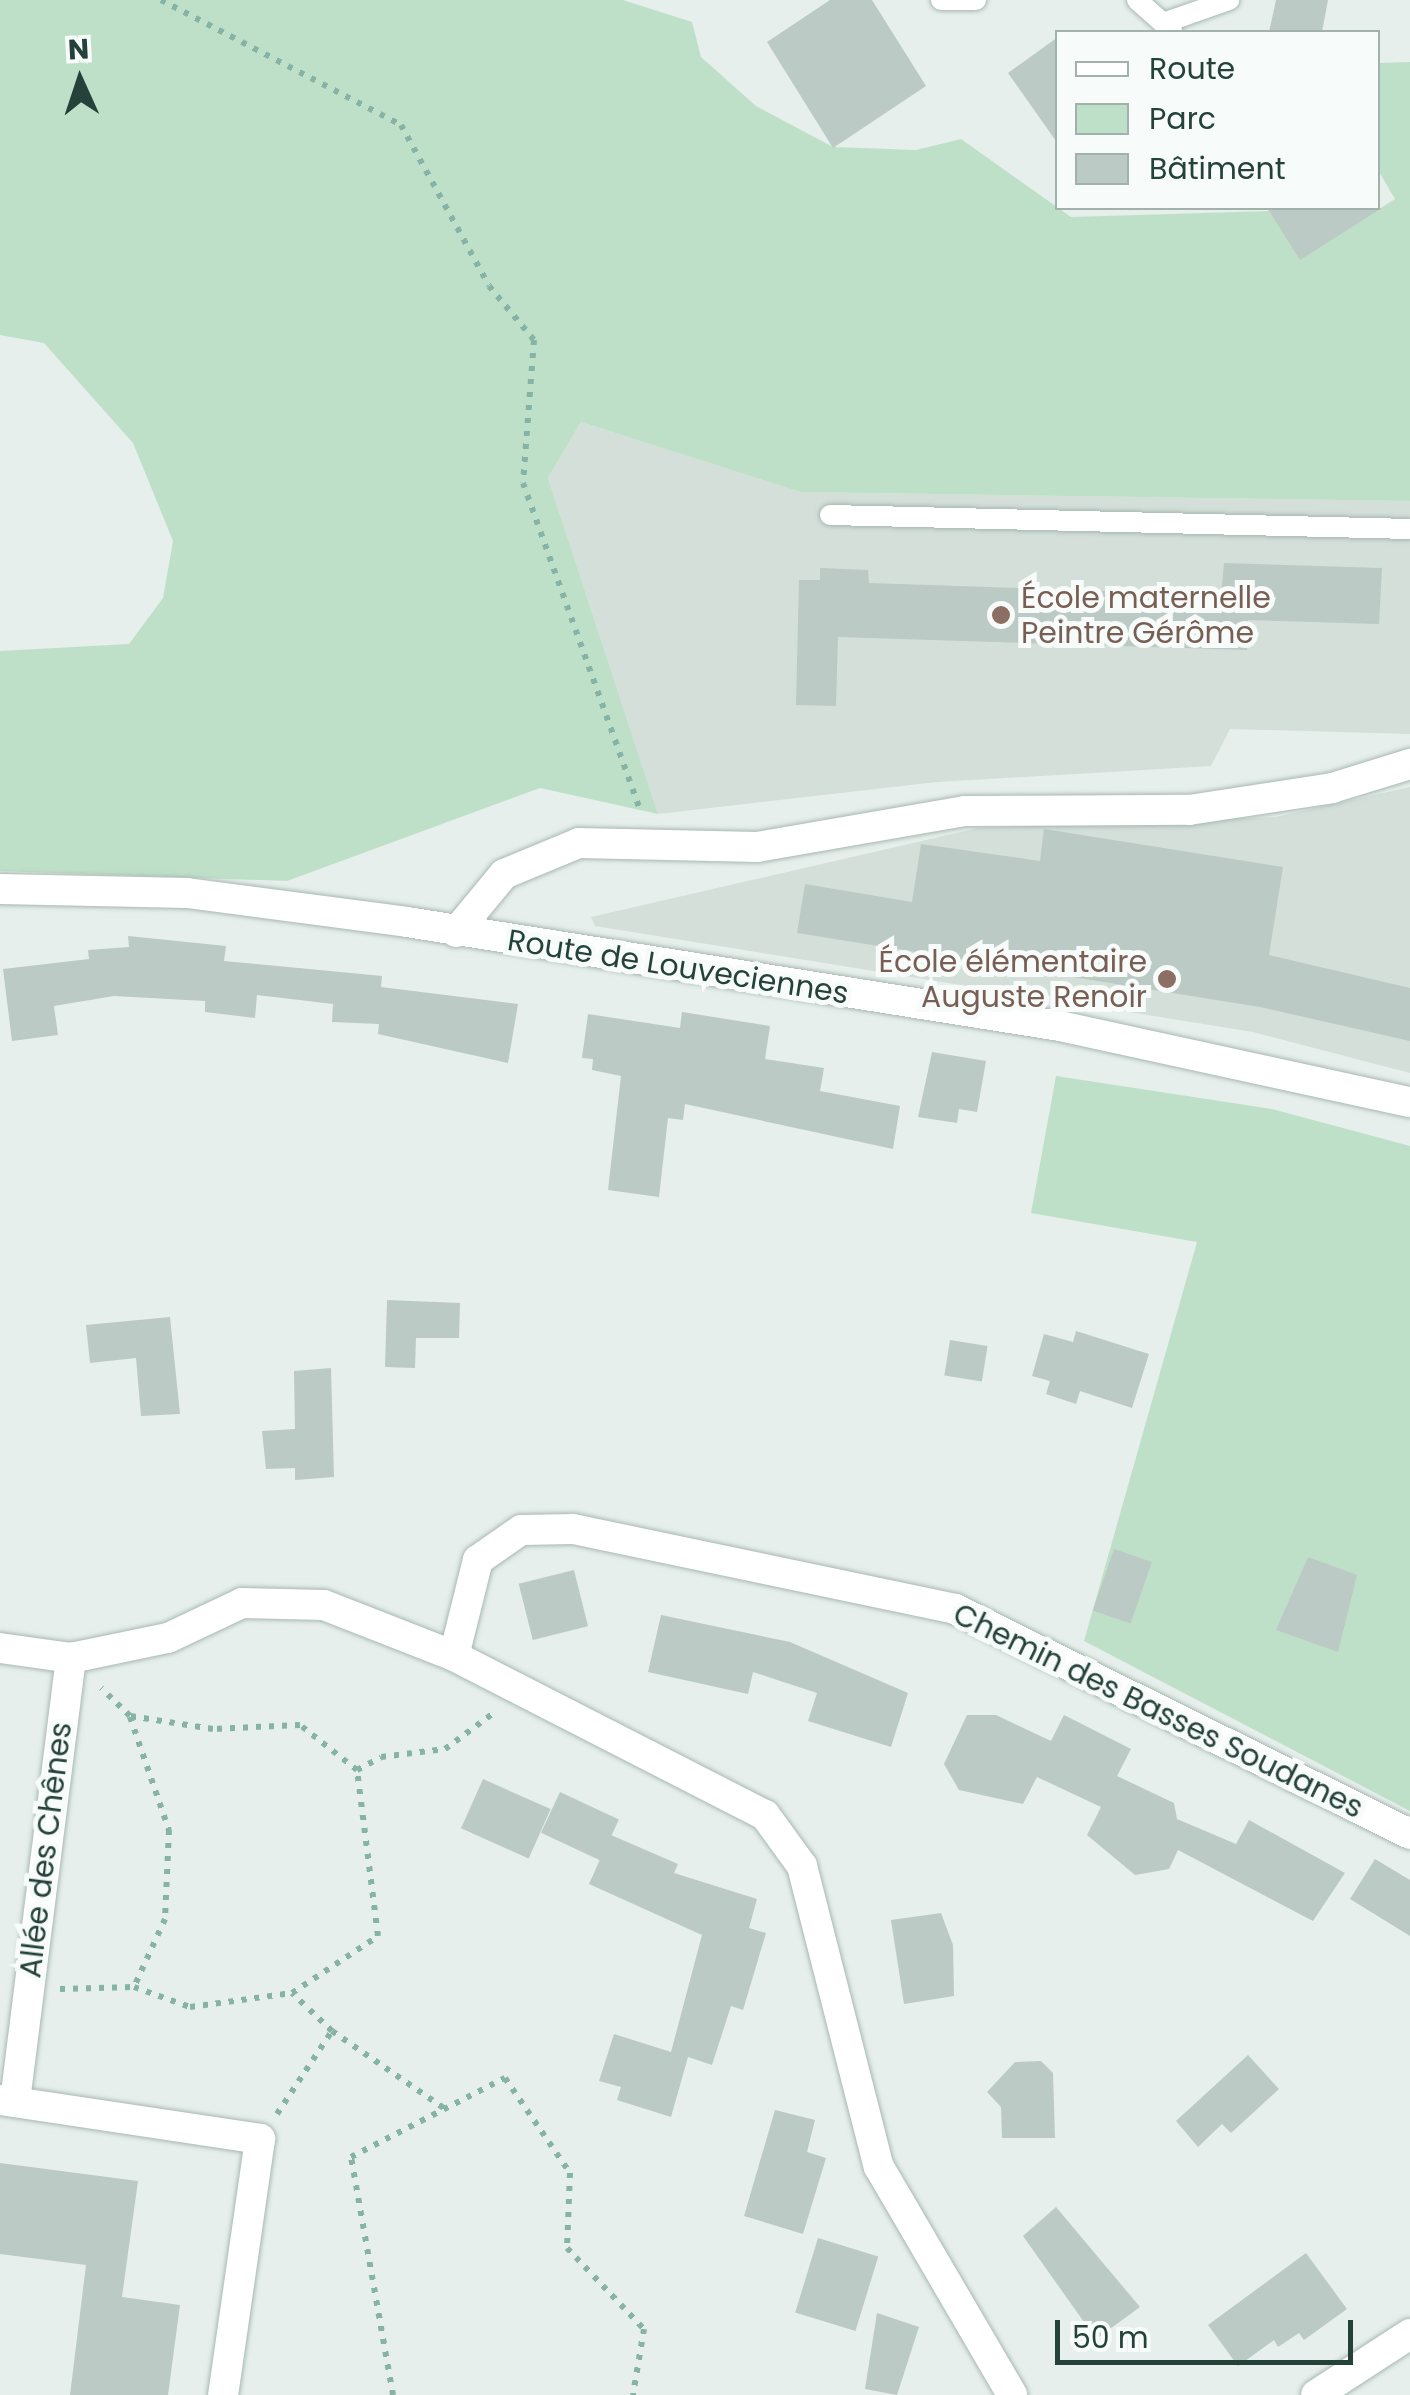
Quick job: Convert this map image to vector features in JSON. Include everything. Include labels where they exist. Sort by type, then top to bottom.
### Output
[{"type":"street","points":[[456,932],[504,874],[546,852],[652,845],[756,847],[965,811],[1188,810],[1332,788],[1410,764]]},
{"type":"street","name":"Route de Louveciennes","points":[[0,889],[187,893],[456,932],[1060,1026],[1410,1102]]},
{"type":"street","name":"Chemin des Basses Soudanes","points":[[454,1656],[478,1560],[520,1530],[573,1529],[955,1609],[1410,1834]]},
{"type":"street","points":[[0,1648],[70,1658],[168,1638],[242,1603],[324,1605],[454,1656],[765,1815],[802,1866],[879,2167],[1012,2395]]},
{"type":"street","name":"Allée des Chênes","points":[[7,2100],[28,1990],[70,1658]]},
{"type":"street","points":[[7,2100],[260,2139],[223,2395]]},
{"type":"street","points":[[1316,2395],[1410,2334]]},
{"type":"lane","points":[[941,0],[976,0]]},
{"type":"lane","points":[[1137,0],[1171,26],[1229,0]]},
{"type":"lane","points":[[830,515],[1410,529]]},
{"type":"path","points":[[161,0],[401,125],[490,286],[534,340],[523,483],[652,845]]},
{"type":"path","points":[[70,1658],[130,1716],[169,1830],[166,1918],[134,1987]]},
{"type":"path","points":[[357,1770],[381,1757],[444,1749],[523,1691]]},
{"type":"path","points":[[28,1990],[134,1987],[190,2007],[292,1994],[378,1936],[357,1770],[300,1726],[213,1729],[130,1716]]},
{"type":"path","points":[[292,1994],[332,2031],[445,2109]]},
{"type":"path","points":[[260,2139],[332,2031]]},
{"type":"path","points":[[393,2395],[352,2156],[506,2078],[570,2173],[567,2248],[644,2329],[633,2395]]},
{"type":"shaded area","name":"École maternelle Peintre Gérôme","points":[[581,422],[800,492],[1410,501],[1410,734],[1230,729],[1211,766],[937,782],[658,814],[548,478]]},
{"type":"shaded area","name":"École élémentaire Auguste Renoir","points":[[1410,787],[1410,1073],[1253,1032],[595,926],[591,917],[978,828],[1276,817]]},
{"type":"green space","points":[[0,0],[623,0],[692,22],[701,57],[756,106],[833,147],[916,150],[961,139],[1055,206],[1055,210],[1071,217],[1269,211],[1300,259],[1395,199],[1380,173],[1380,63],[1410,62],[1410,501],[800,492],[581,422],[548,478],[658,814],[540,788],[287,881],[0,871],[0,651],[129,644],[163,598],[173,541],[133,443],[44,343],[0,335]]},
{"type":"green space","points":[[1056,1076],[1272,1109],[1410,1146],[1410,1811],[1084,1641],[1197,1242],[1031,1213]]},
{"type":"building","points":[[830,0],[872,0],[926,86],[833,148],[767,42]]},
{"type":"building","points":[[1276,0],[1328,0],[1322,30],[1269,30]]},
{"type":"building","points":[[1055,39],[1055,140],[1008,73]]},
{"type":"building","points":[[1268,210],[1379,210],[1300,260]]},
{"type":"building","points":[[1224,563],[1382,568],[1379,624],[1248,620],[1247,650],[838,637],[836,706],[796,705],[799,580],[820,580],[820,568],[868,570],[869,583],[1221,595]]},
{"type":"building","points":[[1044,829],[1283,867],[1269,955],[1410,988],[1410,1041],[1260,1007],[797,933],[805,884],[912,902],[921,844],[1040,861]]},
{"type":"building","points":[[128,936],[226,946],[224,961],[382,976],[381,987],[518,1004],[508,1063],[378,1034],[379,1024],[332,1022],[333,1004],[257,995],[255,1018],[205,1012],[205,1001],[114,996],[54,1006],[58,1035],[12,1041],[3,969],[89,959],[88,950],[129,947]]},
{"type":"building","points":[[682,1012],[770,1026],[765,1059],[824,1068],[820,1091],[900,1106],[893,1149],[685,1104],[683,1120],[668,1118],[659,1197],[608,1190],[621,1076],[592,1070],[593,1059],[582,1058],[588,1014],[680,1028]]},
{"type":"building","points":[[932,1052],[986,1061],[977,1112],[959,1109],[957,1123],[918,1117]]},
{"type":"building","points":[[387,1300],[460,1303],[459,1338],[416,1338],[415,1368],[385,1367]]},
{"type":"building","points":[[170,1317],[180,1414],[141,1416],[136,1358],[90,1363],[86,1325]]},
{"type":"building","points":[[1076,1331],[1149,1354],[1132,1408],[1080,1391],[1076,1404],[1046,1394],[1050,1381],[1032,1376],[1044,1334],[1073,1342]]},
{"type":"building","points":[[950,1340],[988,1346],[982,1382],[944,1376]]},
{"type":"building","points":[[331,1368],[334,1477],[295,1480],[295,1468],[266,1469],[262,1431],[295,1429],[294,1371]]},
{"type":"building","points":[[1114,1549],[1152,1562],[1131,1623],[1093,1610]]},
{"type":"building","points":[[1308,1557],[1357,1575],[1338,1652],[1276,1630]]},
{"type":"building","points":[[574,1570],[588,1626],[533,1640],[519,1584]]},
{"type":"building","points":[[661,1615],[790,1642],[908,1693],[891,1747],[808,1721],[817,1693],[753,1672],[748,1694],[648,1672]]},
{"type":"building","points":[[967,1715],[996,1715],[1051,1741],[1064,1715],[1131,1749],[1117,1776],[1174,1803],[1177,1819],[1236,1844],[1249,1820],[1345,1873],[1313,1921],[1178,1850],[1169,1869],[1135,1875],[1087,1835],[1101,1807],[1037,1777],[1023,1804],[959,1790],[944,1764]]},
{"type":"building","points":[[483,1779],[551,1809],[529,1858],[461,1828]]},
{"type":"building","points":[[560,1792],[619,1819],[600,1860],[541,1833]]},
{"type":"building","points":[[611,1835],[678,1864],[674,1873],[757,1899],[749,1928],[766,1933],[743,2010],[731,2006],[712,2065],[688,2057],[671,2117],[617,2100],[621,2087],[599,2081],[614,2034],[671,2052],[702,1935],[589,1884]]},
{"type":"building","points":[[1375,1859],[1410,1880],[1410,1936],[1350,1899]]},
{"type":"building","points":[[941,1913],[953,1945],[954,1996],[904,2004],[891,1920]]},
{"type":"building","points":[[1248,2055],[1279,2089],[1231,2133],[1222,2124],[1198,2147],[1176,2121]]},
{"type":"building","points":[[1041,2061],[1053,2073],[1055,2138],[1002,2138],[1001,2107],[987,2092],[1015,2062]]},
{"type":"building","points":[[775,2110],[815,2120],[807,2152],[826,2158],[803,2234],[744,2216]]},
{"type":"building","points":[[0,2163],[138,2181],[122,2297],[180,2305],[168,2395],[70,2395],[86,2265],[0,2254]]},
{"type":"building","points":[[1056,2207],[1140,2307],[1096,2339],[1023,2236]]},
{"type":"building","points":[[818,2238],[878,2256],[855,2331],[795,2313]]},
{"type":"building","points":[[1306,2253],[1347,2309],[1304,2340],[1299,2333],[1278,2347],[1274,2340],[1238,2366],[1208,2325]]},
{"type":"building","points":[[877,2313],[919,2327],[897,2395],[865,2389]]},
{"type":"place","name":"École maternelle Peintre Gérôme","points":[[1001,615]]},
{"type":"place","name":"École élémentaire Auguste Renoir","points":[[1167,979]]}]
